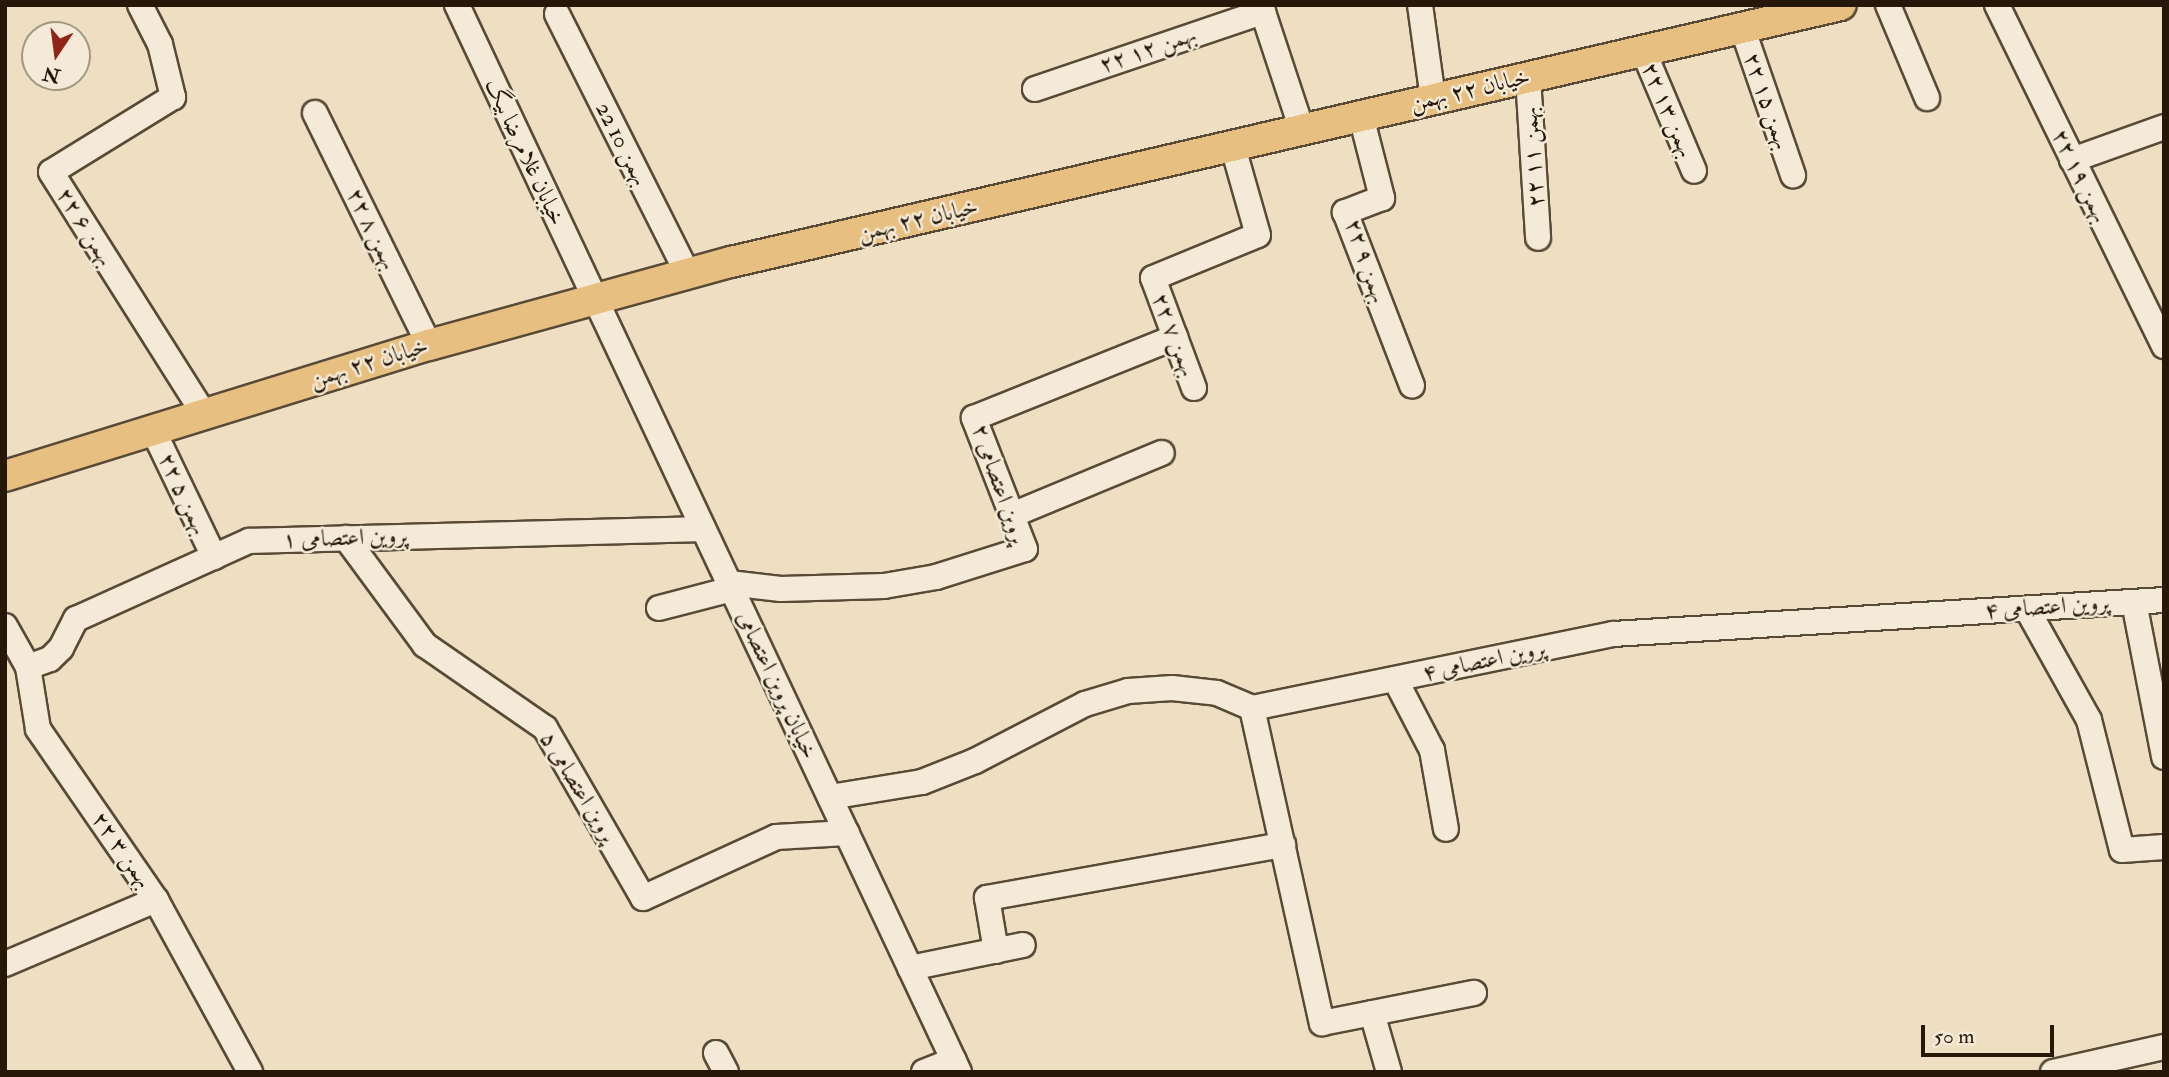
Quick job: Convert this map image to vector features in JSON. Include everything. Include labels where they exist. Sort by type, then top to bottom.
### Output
[{"type":"main road","name":"خیابان ۲۲ بهمن","points":[[5,476],[429,345],[687,273],[1841,5]]},
{"type":"street","name":"۲۲ بهمن ۶","points":[[140,5],[160,44],[173,97],[51,172],[204,414]]},
{"type":"street","name":"خیابان غلامرضا بیگ","points":[[457,5],[594,298]]},
{"type":"street","points":[[1420,5],[1433,99]]},
{"type":"street","points":[[1888,5],[1927,97]]},
{"type":"street","name":"۲۲ بهمن ۱۹","points":[[1997,5],[2164,346]]},
{"type":"street","name":"۲۲ بهمن ۱۲","points":[[1035,89],[1224,14],[1263,12],[1302,130]]},
{"type":"street","name":"22 بهمن 10","points":[[557,14],[687,273]]},
{"type":"street","name":"۲۲ بهمن ۱۵","points":[[1742,27],[1793,175]]},
{"type":"street","name":"۲۲ بهمن ‍۱۳","points":[[1643,50],[1694,170]]},
{"type":"street","name":"۲۲ بهمن ۱۱","points":[[1528,77],[1538,238]]},
{"type":"street","name":"۲۲ بهمن ۸","points":[[315,113],[429,345]]},
{"type":"street","name":"۲۲ بهمن ۹","points":[[1361,116],[1382,198],[1345,212],[1412,386]]},
{"type":"street","points":[[2072,160],[2164,127]]},
{"type":"street","name":"۲۲ بهمن ۷","points":[[1194,388],[1153,278],[1258,234],[1233,147]]},
{"type":"street","name":"خیابان پروین اعتصامی","points":[[594,298],[956,1066]]},
{"type":"street","name":"پروین اعتصامی ۲","points":[[730,587],[832,590],[936,577],[1025,550],[974,418],[1175,337]]},
{"type":"street","name":"۲۲ بهمن ۵","points":[[153,430],[214,557]]},
{"type":"street","points":[[1012,515],[1162,453]]},
{"type":"street","name":"پروین اعتصامی ۱","points":[[28,667],[50,659],[61,648],[76,619],[248,541],[703,529]]},
{"type":"street","name":"پروین اعتصامی ۵","points":[[346,538],[425,645],[545,728],[643,898],[776,837],[847,833]]},
{"type":"street","points":[[659,608],[730,587]]},
{"type":"street","name":"پروین اعتصامی ۴","points":[[1252,708],[1613,634],[2164,600]]},
{"type":"street","points":[[2134,602],[2164,757]]},
{"type":"street","points":[[2027,609],[2089,720],[2122,850],[2164,847]]},
{"type":"street","name":"۲۲ بهمن ۳","points":[[5,626],[28,667],[38,729],[156,900],[250,1072]]},
{"type":"street","points":[[1395,679],[1432,750],[1446,829]]},
{"type":"street","points":[[830,797],[922,782],[975,761],[1085,704],[1128,691],[1172,688],[1217,693],[1252,708],[1322,1023],[1474,993]]},
{"type":"street","points":[[996,951],[987,898],[1283,845]]},
{"type":"street","points":[[5,964],[156,900]]},
{"type":"street","points":[[910,968],[1023,945]]},
{"type":"street","points":[[1371,1013],[1389,1072]]},
{"type":"street","points":[[2053,1072],[2164,1047]]},
{"type":"street","points":[[924,1072],[956,1066]]}]
